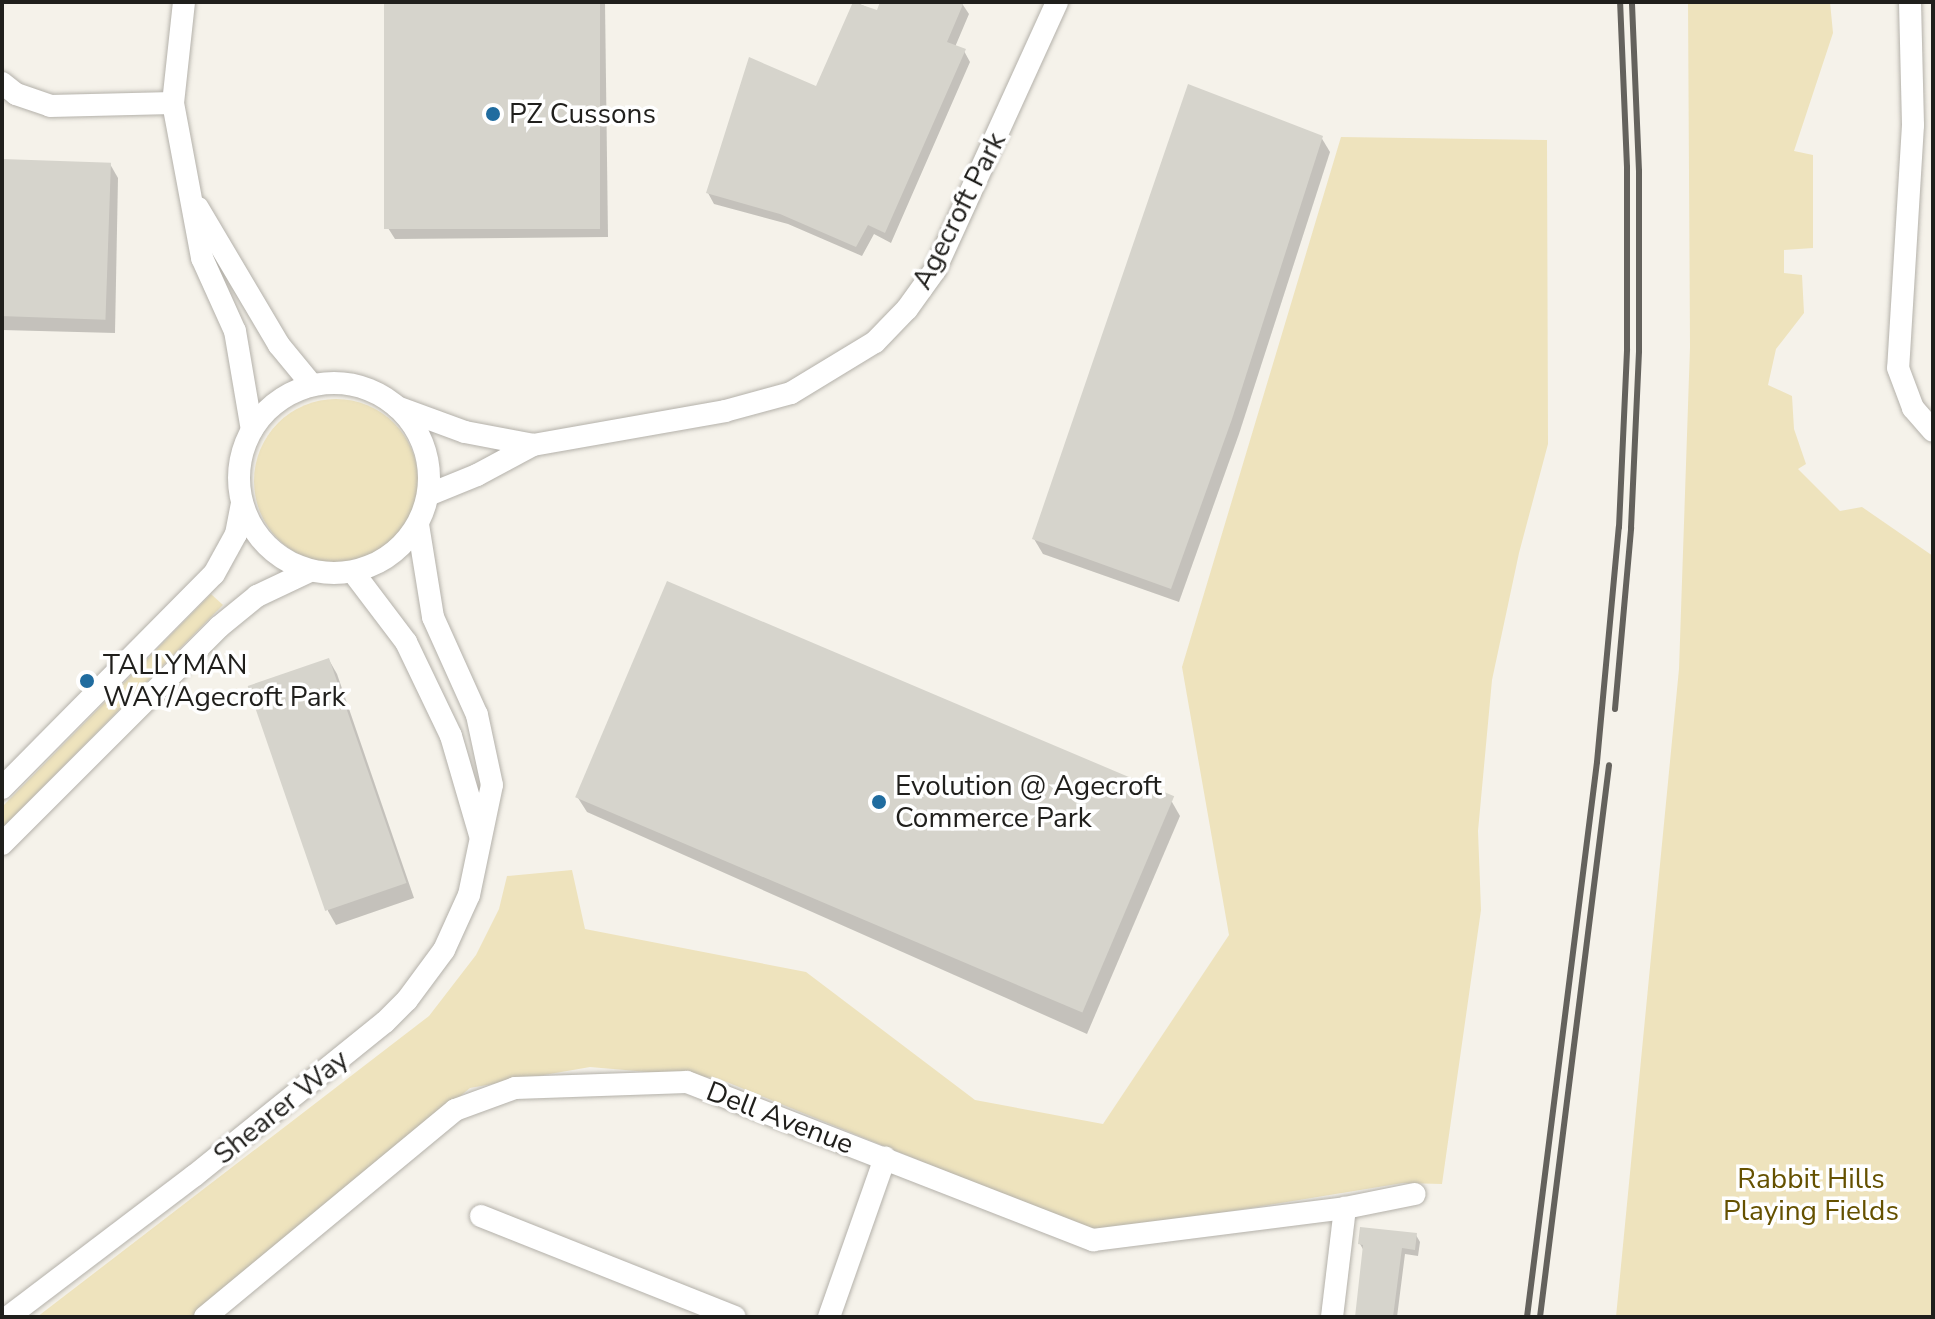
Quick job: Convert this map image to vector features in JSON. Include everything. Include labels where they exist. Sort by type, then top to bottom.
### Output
[{"type":"street","points":[[184,2],[173,103],[202,258],[235,331],[252,430]]},
{"type":"street","name":"Agecroft Park","points":[[533,445],[725,411],[791,393],[875,342],[907,309],[935,270],[1057,2]]},
{"type":"street","points":[[1910,2],[1913,125],[1898,368],[1913,408],[1933,431]]},
{"type":"street","points":[[2,83],[16,94],[50,106],[173,103]]},
{"type":"street","points":[[189,194],[279,345],[312,385]]},
{"type":"street","points":[[397,407],[417,432],[428,462],[428,495],[418,524],[390,554],[353,572],[310,571],[287,561],[267,546],[252,527],[242,504],[239,479],[242,453],[252,430],[268,410],[288,394],[312,385],[342,383],[372,391],[397,407],[465,432],[533,445]]},
{"type":"street","points":[[428,495],[477,475],[533,445]]},
{"type":"street","points":[[2,788],[214,574],[236,534],[242,504]]},
{"type":"street","name":"Shearer Way","points":[[8,1317],[194,1176],[396,1011],[427,976],[458,922],[482,840],[492,785],[477,715],[433,617],[418,524]]},
{"type":"street","points":[[2,844],[219,627],[257,596],[310,571]]},
{"type":"street","points":[[353,572],[406,642],[419,669],[451,736],[482,840]]},
{"type":"street","name":"Dell Avenue","points":[[205,1317],[455,1110],[515,1088],[687,1082],[1093,1240],[1345,1208],[1415,1194]]},
{"type":"street","points":[[829,1317],[885,1158]]},
{"type":"street","points":[[1332,1317],[1345,1208]]},
{"type":"street","points":[[481,1216],[735,1317]]},
{"type":"green space","name":"Rabbit Hills Playing Fields","points":[[1688,2],[1830,2],[1833,33],[1794,151],[1813,155],[1813,248],[1784,250],[1784,273],[1802,275],[1804,313],[1776,349],[1768,385],[1792,396],[1794,429],[1806,464],[1798,469],[1840,511],[1862,507],[1933,556],[1933,1317],[1616,1317],[1679,669],[1690,347]]},
{"type":"green space","points":[[1341,137],[1547,140],[1548,444],[1519,553],[1492,680],[1478,831],[1481,910],[1442,1184],[1403,1183],[1097,1233],[717,1078],[590,1067],[470,1088],[195,1317],[37,1317],[429,1016],[476,955],[499,909],[507,876],[572,870],[585,929],[806,972],[975,1100],[1103,1124],[1229,935],[1182,667]]},
{"type":"green space","points":[[336,399],[367,406],[394,423],[411,450],[418,481],[411,512],[394,539],[367,556],[336,563],[305,556],[278,539],[261,512],[254,481],[261,450],[278,423],[305,406]]},
{"type":"green space","points":[[211,594],[223,605],[2,828],[2,807]]},
{"type":"building","name":"PZ Cussons","points":[[384,2],[600,2],[600,229],[384,229]]},
{"type":"building","points":[[853,2],[877,10],[880,2],[964,2],[947,42],[966,49],[885,233],[868,225],[856,247],[780,214],[706,193],[749,57],[816,86]]},
{"type":"building","points":[[1188,84],[1323,136],[1232,419],[1171,589],[1032,539]]},
{"type":"building","points":[[2,159],[111,163],[105,320],[2,316]]},
{"type":"building","name":"Evolution @ Agecroft Commerce Park","points":[[667,581],[1174,796],[1082,1013],[575,797]]},
{"type":"building","points":[[329,658],[406,883],[325,911],[248,686]]},
{"type":"building","points":[[1360,1227],[1417,1233],[1415,1250],[1402,1248],[1393,1317],[1355,1317],[1363,1245],[1358,1244]]},
{"type":"railway","points":[[1527,1317],[1597,762],[1619,527],[1627,349],[1627,167],[1620,2]]},
{"type":"railway","points":[[1615,709],[1631,528],[1639,351],[1639,171],[1632,2]]},
{"type":"railway","points":[[1540,1317],[1609,765]]},
{"type":"place","name":"PZ Cussons","points":[[493,114]]},
{"type":"place","name":"TALLYMAN WAY/Agecroft Park","points":[[87,681]]},
{"type":"place","name":"Evolution @ Agecroft Commerce Park","points":[[879,802]]}]
